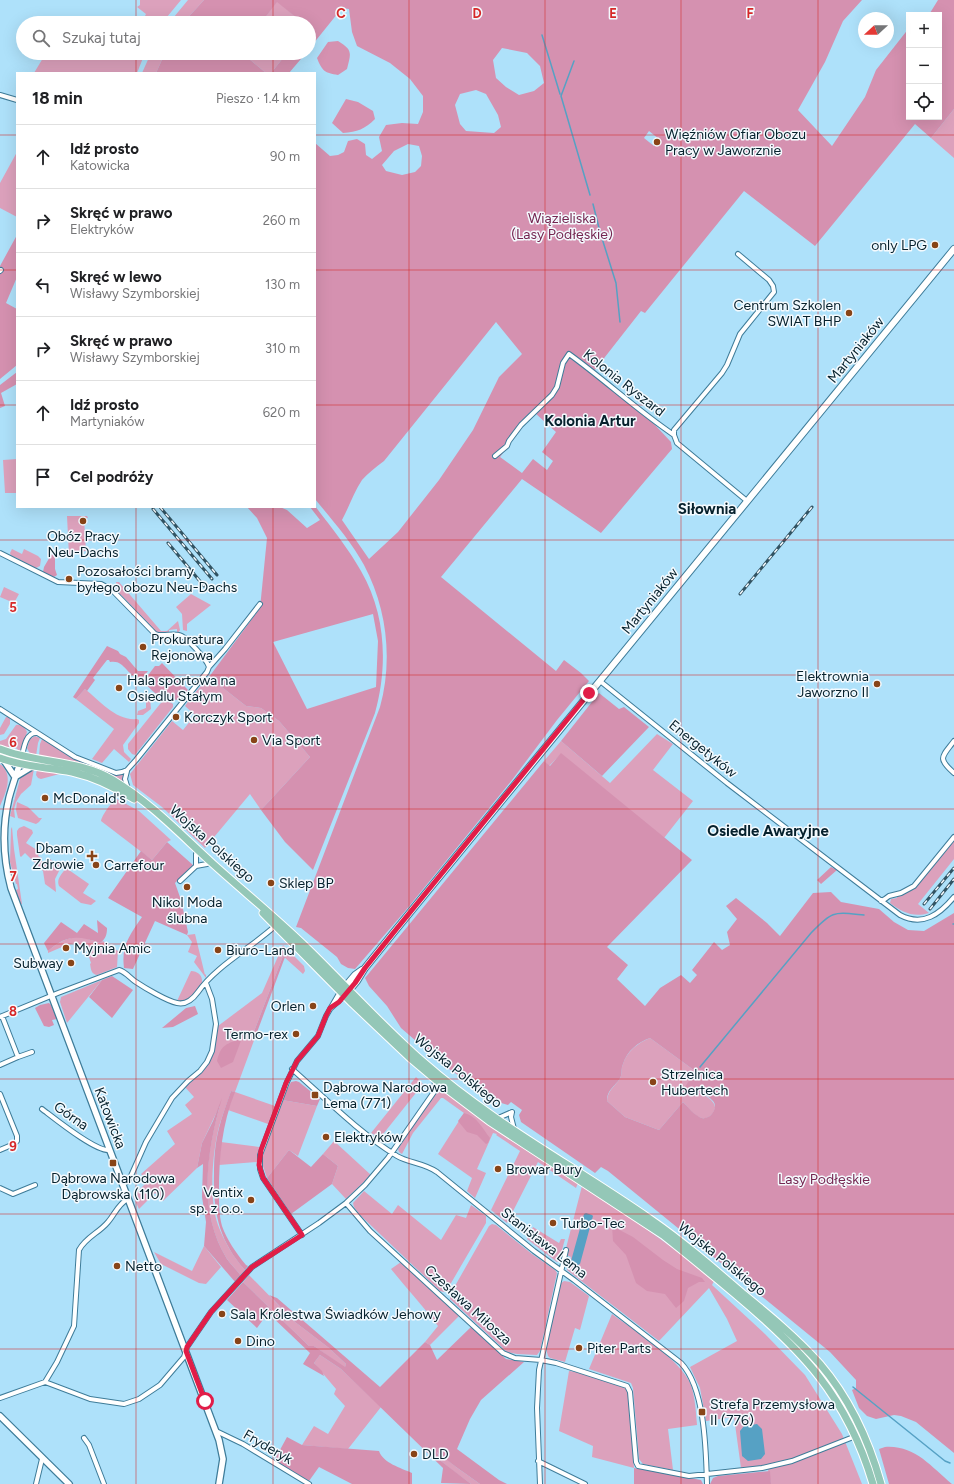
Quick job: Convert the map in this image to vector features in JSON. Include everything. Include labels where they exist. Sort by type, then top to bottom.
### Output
[{"type":"main road","name":"Martyniaków","points":[[342,994],[365,968],[954,249]]},
{"type":"main road","name":"Wojska Polskiego","points":[[0,749],[22,756],[62,762],[91,770],[111,779],[128,790],[156,811],[301,942],[422,1062],[496,1119],[643,1214],[672,1235],[769,1316],[802,1346],[828,1374],[846,1400],[863,1433],[882,1484]]},
{"type":"main road","name":"Wojska Polskiego","points":[[2,758],[20,764],[76,773],[101,782],[124,793],[150,811],[262,913],[342,994],[435,1080],[489,1121],[663,1235],[742,1300],[778,1331],[810,1364],[838,1402],[856,1436],[873,1484]]},
{"type":"main road","points":[[338,979],[354,980],[357,998]]},
{"type":"main road","points":[[856,1436],[863,1433]]},
{"type":"street","points":[[0,96],[16,100]]},
{"type":"street","points":[[738,254],[769,280],[773,286],[774,292],[740,334],[722,373],[674,430],[674,435],[677,443],[747,501]]},
{"type":"street","name":"Kolonia Ryszard","points":[[495,456],[507,446],[521,425],[552,395],[557,387],[563,363],[570,354],[638,409],[674,435]]},
{"type":"street","points":[[0,553],[58,582],[89,582],[105,586],[112,590],[155,634],[178,634],[184,637],[206,660],[209,667]]},
{"type":"street","points":[[0,709],[72,756],[116,773],[125,771],[136,760],[260,604]]},
{"type":"street","name":"Energetyków","points":[[600,680],[717,775],[903,917],[918,920],[936,915],[942,911],[954,897]]},
{"type":"street","points":[[22,756],[28,736],[34,732],[37,733]]},
{"type":"street","points":[[954,741],[943,755],[942,759],[944,764],[954,773]]},
{"type":"street","name":"Katowicka","points":[[22,756],[3,816],[5,859],[9,879],[51,996],[216,1431],[222,1449],[223,1459],[219,1484]]},
{"type":"street","points":[[2,758],[15,777],[33,766]]},
{"type":"street","points":[[128,790],[125,777],[129,768]]},
{"type":"street","points":[[881,901],[885,900],[889,896],[901,893],[914,886],[954,837]]},
{"type":"street","points":[[196,854],[196,866]]},
{"type":"street","points":[[180,881],[196,866],[207,864]]},
{"type":"street","points":[[18,1057],[1,1017],[119,970],[123,971],[150,990],[178,1004],[190,1001],[206,983],[275,926]]},
{"type":"street","points":[[122,1184],[127,1182],[130,1178],[146,1142],[172,1098],[200,1071],[207,1062],[212,1051],[216,1024],[212,999],[206,983]]},
{"type":"street","points":[[302,1235],[263,1178],[259,1165],[261,1150],[292,1069],[300,1056],[318,1036],[330,1008],[342,994]]},
{"type":"street","points":[[0,1065],[32,1052]]},
{"type":"street","name":"Stanisława Lema","points":[[292,1069],[356,1126],[404,1159],[426,1166],[437,1172],[534,1251],[674,1357],[686,1369],[697,1391],[704,1434],[707,1484]]},
{"type":"street","points":[[434,1092],[435,1080]]},
{"type":"street","points":[[45,1382],[90,1399],[124,1404],[131,1403],[150,1393],[160,1385],[184,1357],[187,1347],[211,1312],[252,1267],[302,1235],[346,1203],[374,1176],[434,1092],[444,1087]]},
{"type":"street","points":[[0,1094],[17,1136],[17,1141],[14,1144],[0,1150]]},
{"type":"street","name":"Górna","points":[[42,1109],[92,1144],[102,1150],[110,1150]]},
{"type":"street","points":[[496,1119],[512,1112],[511,1117],[514,1130]]},
{"type":"street","points":[[0,1188],[13,1194],[35,1185]]},
{"type":"street","points":[[0,1398],[45,1382],[58,1362],[74,1326],[78,1258],[82,1246],[90,1236],[106,1224],[122,1203],[128,1200]]},
{"type":"street","name":"Czesława Miłosza","points":[[346,1203],[366,1227],[499,1351],[507,1356],[515,1358],[551,1362],[624,1384],[628,1387],[630,1392],[636,1462],[638,1466],[682,1475],[706,1475],[778,1465],[802,1458],[856,1436]]},
{"type":"street","points":[[540,1484],[537,1408],[541,1360],[566,1250]]},
{"type":"street","points":[[0,1416],[69,1484]]},
{"type":"street","name":"Fryderyk","points":[[216,1431],[243,1444],[309,1484]]},
{"type":"street","points":[[84,1438],[89,1446],[104,1484]]},
{"type":"street","points":[[36,1484],[42,1459]]},
{"type":"street","points":[[538,1461],[585,1484]]},
{"type":"shaded area","points":[[140,0],[181,0],[168,16],[145,16],[146,14],[137,7],[140,5]]},
{"type":"shaded area","points":[[188,0],[204,0],[189,16],[175,16]]},
{"type":"shaded area","points":[[277,1],[295,16],[266,16]]},
{"type":"shaded area","points":[[42,60],[142,60],[137,72],[35,72]]},
{"type":"shaded area","points":[[148,60],[162,60],[156,72],[142,72]]},
{"type":"shaded area","points":[[250,60],[281,60],[272,72],[265,72]]},
{"type":"shaded area","points":[[954,109],[954,158],[931,138]]},
{"type":"shaded area","points":[[16,154],[16,216],[0,208],[0,183]]},
{"type":"shaded area","points":[[16,459],[16,493],[5,493],[3,460]]},
{"type":"shaded area","points":[[67,516],[87,516],[88,518],[84,518],[86,551],[69,556]]},
{"type":"shaded area","points":[[12,549],[22,554],[24,549],[38,556],[41,559],[40,566],[34,568],[11,556],[10,553]]},
{"type":"shaded area","points":[[116,582],[119,582],[161,631],[167,631],[178,621],[180,630],[178,633],[177,629],[169,630],[169,633],[154,631],[154,629],[121,595],[119,595]]},
{"type":"shaded area","points":[[4,587],[19,594],[14,603],[0,597]]},
{"type":"shaded area","points":[[191,594],[211,605],[187,624],[187,631],[183,630],[182,614],[176,607]]},
{"type":"shaded area","points":[[209,677],[246,706],[261,708],[279,721],[310,757],[261,810],[250,794],[205,848],[162,807],[133,785],[130,774],[172,721],[183,730],[195,715],[185,706]]},
{"type":"shaded area","points":[[85,689],[115,714],[129,719],[139,720],[139,723],[123,745],[124,752],[131,759],[129,762],[114,749],[102,763],[92,759],[114,729],[76,699]]},
{"type":"shaded area","points":[[150,698],[151,709],[143,715],[137,715],[138,711],[146,708],[146,700]]},
{"type":"shaded area","points":[[163,701],[170,702],[173,704],[173,707],[135,755],[132,754],[128,749],[128,744]]},
{"type":"shaded area","points":[[6,717],[10,719],[10,724],[4,734],[0,735],[0,728]]},
{"type":"shaded area","points":[[16,725],[23,726],[27,732],[22,748],[19,751],[15,747],[4,747],[0,745],[0,741],[6,739]]},
{"type":"shaded area","points":[[657,734],[673,744],[653,770],[693,801],[664,838],[561,754],[549,766],[544,761],[561,741],[610,783]]},
{"type":"shaded area","points":[[35,736],[40,738],[36,756],[30,754],[27,748],[30,739]]},
{"type":"shaded area","points":[[42,739],[74,759],[113,775],[123,775],[123,784],[39,756]]},
{"type":"shaded area","points":[[0,764],[7,773],[8,784],[0,806]]},
{"type":"shaded area","points":[[34,769],[31,785],[21,794],[16,802],[14,809],[15,818],[10,816],[21,776]]},
{"type":"shaded area","points":[[37,769],[63,773],[41,779],[36,775]]},
{"type":"shaded area","points":[[117,799],[139,811],[171,840],[167,842],[152,860],[101,821],[108,808]]},
{"type":"shaded area","points":[[17,802],[28,807],[39,818],[42,818],[39,822],[36,824],[18,818],[16,810]]},
{"type":"shaded area","points":[[24,826],[32,830],[33,833],[26,843],[40,852],[38,856],[42,858],[41,860],[44,863],[50,859],[54,862],[63,863],[55,879],[56,892],[45,884],[43,871],[25,853],[21,857],[20,856],[17,831],[19,828]]},
{"type":"shaded area","points":[[12,827],[22,904],[18,901],[16,890],[18,889],[17,884],[10,862]]},
{"type":"shaded area","points":[[954,841],[954,859],[918,904],[929,913],[918,915],[908,913],[890,903],[891,899],[897,898],[897,896],[916,887]]},
{"type":"shaded area","points":[[66,868],[89,884],[83,893],[96,901],[91,905],[81,903],[59,886],[59,879]]},
{"type":"shaded area","points":[[195,934],[206,978],[194,962],[197,956],[188,952],[192,942],[187,935]]},
{"type":"shaded area","points":[[75,937],[82,937],[100,943],[103,941],[118,951],[117,967],[97,975],[94,974],[91,969],[91,963],[86,948],[83,948],[78,943],[69,944],[48,953],[48,951],[57,944]]},
{"type":"shaded area","points":[[283,945],[304,966],[305,971],[303,974],[283,956],[253,1034],[256,1035],[235,1092],[275,1106],[268,1124],[228,1110],[234,1092],[231,1091],[219,1126],[214,1153],[212,1191],[215,1215],[226,1243],[245,1270],[241,1276],[227,1259],[218,1241],[208,1203],[208,1163],[220,1105],[202,1143],[197,1168],[163,1201],[155,1193],[139,1209],[133,1196],[147,1182],[141,1174],[175,1144],[167,1131],[192,1114],[185,1105],[194,1097],[184,1086],[201,1072],[213,1051],[218,1026],[262,993]]},
{"type":"shaded area","points":[[191,971],[200,974],[202,983],[189,999],[185,1001],[177,1001]]},
{"type":"shaded area","points":[[102,980],[67,1023],[60,1002],[61,997]]},
{"type":"shaded area","name":"Strzelnica Hubertech","points":[[650,1038],[695,1071],[693,1089],[710,1099],[715,1107],[710,1116],[707,1118],[699,1117],[694,1114],[683,1102],[659,1130],[625,1117],[607,1101],[609,1093],[621,1076],[622,1066],[627,1055],[641,1042]]},
{"type":"shaded area","points":[[416,1077],[423,1084],[380,1138],[371,1133]]},
{"type":"shaded area","points":[[438,1092],[446,1093],[486,1123],[578,1183],[576,1188],[538,1162],[507,1223],[491,1210],[520,1151],[496,1135],[497,1134],[493,1133],[477,1169],[486,1173],[475,1198],[467,1191],[472,1178],[438,1154],[464,1113],[443,1098],[441,1098],[413,1133],[402,1154],[399,1152],[398,1149],[416,1119],[427,1103]]},
{"type":"shaded area","points":[[282,1100],[317,1106],[298,1156],[289,1150],[267,1178],[262,1163],[263,1156]]},
{"type":"shaded area","points":[[334,1141],[371,1175],[346,1199],[332,1184],[338,1166],[323,1154]]},
{"type":"shaded area","points":[[221,1142],[259,1147],[257,1162],[219,1165]]},
{"type":"shaded area","points":[[582,1186],[666,1243],[714,1281],[712,1285],[765,1334],[805,1375],[842,1434],[862,1484],[771,1484],[767,1465],[741,1468],[734,1417],[706,1421],[700,1388],[690,1367],[737,1341],[727,1319],[709,1288],[659,1341],[567,1270],[567,1260],[570,1261],[571,1257],[566,1255],[565,1252]]},
{"type":"shaded area","points":[[364,1191],[392,1214],[398,1205],[441,1240],[456,1215],[466,1218],[471,1205],[486,1216],[486,1223],[447,1290],[444,1292],[440,1291],[360,1215],[353,1203]]},
{"type":"shaded area","points":[[492,1224],[496,1225],[557,1273],[540,1351],[537,1355],[507,1352],[450,1299],[451,1293],[489,1226]]},
{"type":"shaded area","points":[[533,1227],[559,1243],[561,1239],[565,1239],[559,1261],[557,1262],[527,1239]]},
{"type":"shaded area","points":[[204,1246],[221,1267],[206,1284],[199,1283],[161,1264],[154,1252],[192,1271]]},
{"type":"shaded area","points":[[401,1262],[459,1316],[430,1345],[425,1342],[438,1326],[391,1269]]},
{"type":"shaded area","points":[[249,1275],[295,1322],[329,1348],[346,1364],[345,1368],[314,1346],[309,1346],[243,1282]]},
{"type":"shaded area","points":[[564,1281],[570,1282],[589,1296],[580,1330],[575,1328],[565,1362],[550,1358],[546,1349],[560,1284]]},
{"type":"shaded area","points":[[612,1314],[668,1356],[686,1376],[691,1385],[697,1425],[668,1429],[673,1470],[643,1464],[639,1459],[633,1388],[631,1383],[589,1369]]},
{"type":"shaded area","points":[[320,1355],[341,1369],[381,1407],[348,1449],[302,1445],[314,1426],[328,1434],[345,1406],[334,1394],[336,1389],[314,1363]]},
{"type":"shaded area","points":[[569,1371],[577,1372],[626,1388],[628,1392],[634,1468],[592,1457],[593,1446],[559,1431]]},
{"type":"shaded area","points":[[437,1451],[480,1484],[471,1484],[456,1473],[441,1461]]},
{"type":"green space","name":"Wiązieliska (Lasy Podłęskie)","points":[[204,0],[862,0],[843,21],[825,62],[798,110],[832,146],[865,97],[876,70],[906,32],[906,120],[942,120],[942,12],[931,12],[938,0],[954,0],[954,109],[931,138],[915,124],[815,246],[744,191],[645,313],[641,311],[594,371],[639,408],[671,442],[672,449],[601,533],[522,479],[441,577],[556,671],[564,660],[589,681],[557,720],[512,780],[406,910],[355,969],[348,968],[341,964],[337,957],[301,928],[296,927],[380,707],[384,689],[387,653],[383,616],[372,582],[364,565],[353,548],[316,500],[316,144],[330,156],[338,155],[344,152],[348,141],[357,139],[365,144],[366,155],[372,159],[382,151],[379,137],[386,125],[402,123],[418,124],[423,112],[423,96],[410,79],[390,63],[357,46],[352,32],[349,9],[342,8],[316,40],[316,16],[294,16],[277,2],[266,16],[189,16]],"holes":[[[502,48],[527,53],[540,66],[544,83],[534,91],[519,95],[506,87],[496,78],[493,60]],[[476,90],[486,94],[498,115],[501,127],[494,133],[466,131],[460,124],[455,105],[460,94]],[[649,131],[659,139],[654,146],[644,138]],[[408,144],[419,146],[422,156],[421,166],[415,172],[402,175],[386,171],[382,165],[394,151]],[[496,322],[522,354],[499,377],[473,430],[439,480],[398,532],[369,559],[342,520],[356,489],[369,472],[384,461]],[[535,413],[556,432],[542,452],[553,461],[547,470],[533,459],[522,473],[500,457]]]},
{"type":"green space","points":[[338,41],[346,47],[350,52],[350,55],[347,69],[338,75],[324,71],[317,58],[328,42]]},
{"type":"green space","points":[[162,60],[250,60],[265,72],[156,72]]},
{"type":"green space","points":[[281,60],[300,60],[290,72],[272,72]]},
{"type":"green space","points":[[346,99],[358,102],[373,111],[375,119],[360,129],[343,133],[332,123]]},
{"type":"green space","points":[[16,237],[16,279],[6,303],[16,308],[16,366],[0,379],[0,266]]},
{"type":"green space","points":[[16,373],[16,385],[1,393],[5,406],[0,408],[0,385]]},
{"type":"green space","points":[[316,507],[339,538],[356,562],[369,588],[376,605],[380,622],[383,659],[382,677],[375,713],[313,870],[285,842],[261,810],[310,757],[279,721],[261,708],[246,706],[209,677],[260,608],[267,538],[257,518],[248,508],[282,508],[287,510],[307,528],[320,520],[311,508]],"holes":[[[373,614],[378,641],[376,687],[307,709],[273,642]]]},
{"type":"green space","points":[[55,553],[55,569],[57,575],[54,577],[43,572],[44,567],[51,555]]},
{"type":"green space","points":[[107,646],[126,657],[138,671],[148,671],[140,681],[120,663],[110,662],[107,660],[93,678],[95,680],[87,691],[85,689],[76,699],[73,697]]},
{"type":"green space","points":[[162,663],[188,690],[180,699],[176,700],[167,695],[155,693],[143,682],[155,666],[159,666]]},
{"type":"green space","points":[[599,693],[619,709],[624,707],[649,727],[602,776],[561,741]]},
{"type":"green space","name":"Lasy Podłęskie","points":[[561,753],[692,860],[607,947],[628,965],[617,979],[645,1006],[660,988],[681,975],[690,983],[697,975],[692,970],[714,942],[722,950],[730,945],[727,932],[737,919],[726,906],[736,898],[767,923],[780,936],[813,893],[831,892],[841,902],[879,909],[894,922],[908,930],[924,931],[954,913],[954,1453],[916,1422],[894,1415],[876,1419],[867,1416],[859,1408],[852,1390],[856,1388],[856,1380],[830,1352],[608,1171],[601,1167],[595,1173],[521,1122],[519,1115],[522,1110],[511,1102],[508,1105],[498,1102],[446,1067],[401,1028],[387,1006],[369,986],[365,978],[544,761],[550,766]],"holes":[[[650,1038],[695,1071],[685,1087],[700,1092],[713,1101],[715,1107],[713,1113],[708,1117],[699,1117],[683,1102],[659,1130],[625,1117],[607,1101],[610,1090],[621,1076],[622,1066],[627,1055],[641,1042]]]},
{"type":"green space","points":[[167,842],[193,865],[175,883],[181,900],[188,932],[187,935],[155,921],[133,969],[124,968],[123,960],[127,941],[142,917],[108,898],[141,851],[152,860]]},
{"type":"green space","points":[[831,867],[837,870],[821,884],[817,880]]},
{"type":"green space","points":[[97,920],[107,928],[106,936],[100,943],[85,939],[72,938],[61,942],[48,951],[44,943],[61,922],[77,933],[84,924],[98,933]]},
{"type":"green space","points":[[283,956],[285,957],[256,1035],[253,1034]]},
{"type":"green space","points":[[112,976],[133,990],[112,1018],[89,997],[102,980]]},
{"type":"green space","points":[[49,1003],[57,1019],[52,1020],[54,1025],[49,1027],[44,1026],[35,1008]]},
{"type":"green space","points":[[195,1006],[198,1014],[173,1027],[162,1028],[186,1008]]},
{"type":"green space","points":[[242,1038],[233,1062],[221,1068],[217,1061],[220,1051],[225,1045]]},
{"type":"green space","points":[[296,1081],[320,1099],[317,1106],[282,1100],[291,1082]]},
{"type":"green space","points":[[231,1091],[235,1092],[227,1116],[222,1141],[219,1179],[219,1209],[222,1226],[226,1236],[239,1256],[248,1266],[245,1270],[229,1248],[224,1237],[219,1225],[215,1201],[214,1168],[216,1145],[220,1123]]},
{"type":"green space","points":[[222,1098],[212,1138],[209,1159],[208,1201],[211,1221],[218,1240],[227,1259],[241,1276],[236,1283],[204,1246],[206,1222],[202,1197],[203,1164],[197,1168],[202,1143]]},
{"type":"green space","points":[[464,1113],[479,1123],[490,1138],[488,1143],[486,1144],[477,1135],[467,1132],[458,1121]]},
{"type":"green space","points":[[289,1150],[311,1167],[323,1154],[338,1166],[332,1184],[291,1214],[267,1178]]},
{"type":"green space","points":[[612,1226],[633,1237],[677,1269],[702,1278],[705,1282],[699,1282],[688,1288],[684,1301],[676,1308],[665,1294],[647,1291],[636,1283],[626,1255],[613,1241]]},
{"type":"green space","points":[[243,1282],[309,1346],[314,1346],[345,1367],[346,1364],[329,1348],[295,1322],[269,1295],[277,1298],[380,1387],[425,1342],[430,1345],[437,1360],[471,1327],[506,1359],[524,1362],[481,1400],[470,1419],[457,1449],[499,1480],[507,1484],[480,1484],[437,1452],[441,1461],[471,1484],[441,1483],[443,1468],[341,1369],[320,1355],[314,1363],[322,1371],[324,1376],[303,1364],[310,1353],[268,1313],[257,1328],[227,1300]]},
{"type":"green space","points":[[287,1437],[302,1445],[379,1451],[388,1462],[412,1473],[412,1484],[352,1484],[319,1467],[309,1481],[273,1460]]},
{"type":"green space","points":[[885,1447],[896,1447],[914,1453],[952,1484],[889,1484],[879,1449]]},
{"type":"green space","points":[[634,1468],[701,1480],[703,1484],[634,1484]]},
{"type":"green space","points":[[770,1471],[771,1484],[710,1484],[713,1478],[718,1476]]},
{"type":"water","points":[[586,1213],[593,1216],[580,1264],[572,1264],[571,1261],[584,1214]]},
{"type":"water","points":[[757,1424],[762,1429],[765,1454],[761,1459],[748,1461],[742,1456],[740,1431],[744,1426]]},
{"type":"waterway","points":[[542,35],[560,94]]},
{"type":"waterway","points":[[574,61],[561,96],[590,195]]},
{"type":"waterway","points":[[593,204],[616,283],[620,322]]},
{"type":"waterway","points":[[700,1067],[811,933],[824,920],[834,914],[840,913],[864,915]]},
{"type":"waterway","points":[[853,1387],[945,1461],[950,1463]]},
{"type":"railway","points":[[740,594],[812,507]]},
{"type":"railway","points":[[161,508],[217,575]]},
{"type":"railway","points":[[153,509],[212,579]]},
{"type":"railway","points":[[168,543],[204,586]]},
{"type":"railway","points":[[924,904],[954,868]]},
{"type":"railway","points":[[930,909],[954,879]]},
{"type":"place","name":"Więźniów Ofiar Obozu Pracy w Jaworznie","points":[[657,142]]},
{"type":"place","name":"only LPG","points":[[935,245]]},
{"type":"place","name":"Centrum Szkolen SWIAT BHP","points":[[849,313]]},
{"type":"place","name":"Obóz Pracy Neu-Dachs","points":[[83,521]]},
{"type":"place","name":"Pozosałości bramy byłego obozu Neu-Dachs","points":[[69,579]]},
{"type":"place","name":"Prokuratura Rejonowa","points":[[143,647]]},
{"type":"place","name":"Elektrownia Jaworzno II","points":[[877,684]]},
{"type":"place","name":"Hala sportowa na Osiedlu Stałym","points":[[119,688]]},
{"type":"place","name":"Korczyk Sport","points":[[176,717]]},
{"type":"place","name":"Via Sport","points":[[254,740]]},
{"type":"place","name":"McDonald's","points":[[45,798]]},
{"type":"place","name":"Dbam o Zdrowie","points":[[92,856]]},
{"type":"place","name":"Carrefour","points":[[96,865]]},
{"type":"place","name":"Sklep BP","points":[[271,883]]},
{"type":"place","name":"Nikol Moda ślubna","points":[[187,887]]},
{"type":"place","name":"Myjnia Amic","points":[[66,948]]},
{"type":"place","name":"Biuro-Land","points":[[218,950]]},
{"type":"place","name":"Subway","points":[[71,963]]},
{"type":"place","name":"Orlen","points":[[313,1006]]},
{"type":"place","name":"Termo-rex","points":[[296,1034]]},
{"type":"place","name":"Strzelnica Hubertech","points":[[653,1082]]},
{"type":"place","name":"Dąbrowa Narodowa Lema (771)","points":[[315,1095]]},
{"type":"place","name":"Elektryków","points":[[326,1137]]},
{"type":"place","name":"Dąbrowa Narodowa Dąbrowska (110)","points":[[113,1163]]},
{"type":"place","name":"Browar Bury","points":[[498,1169]]},
{"type":"place","name":"Ventix sp. z o.o.","points":[[251,1200]]},
{"type":"place","name":"Turbo-Tec","points":[[553,1223]]},
{"type":"place","name":"Netto","points":[[117,1266]]},
{"type":"place","name":"Sala Królestwa Świadków Jehowy","points":[[222,1314]]},
{"type":"place","name":"Dino","points":[[238,1341]]},
{"type":"place","name":"Piter Parts","points":[[579,1348]]},
{"type":"place","name":"Strefa Przemysłowa II (776)","points":[[702,1412]]},
{"type":"place","name":"DLD","points":[[414,1454]]},
{"type":"district","name":"Kolonia Artur","points":[[590,421]]},
{"type":"district","name":"Siłownia","points":[[707,509]]},
{"type":"district","name":"Osiedle Awaryjne","points":[[768,831]]},
{"type":"route","points":[[205,1401],[186,1351],[187,1347],[211,1312],[252,1267],[302,1235],[263,1178],[259,1165],[261,1150],[286,1083],[294,1066],[300,1056],[318,1036],[330,1008],[336,1005],[355,983],[394,932],[589,693]]}]
